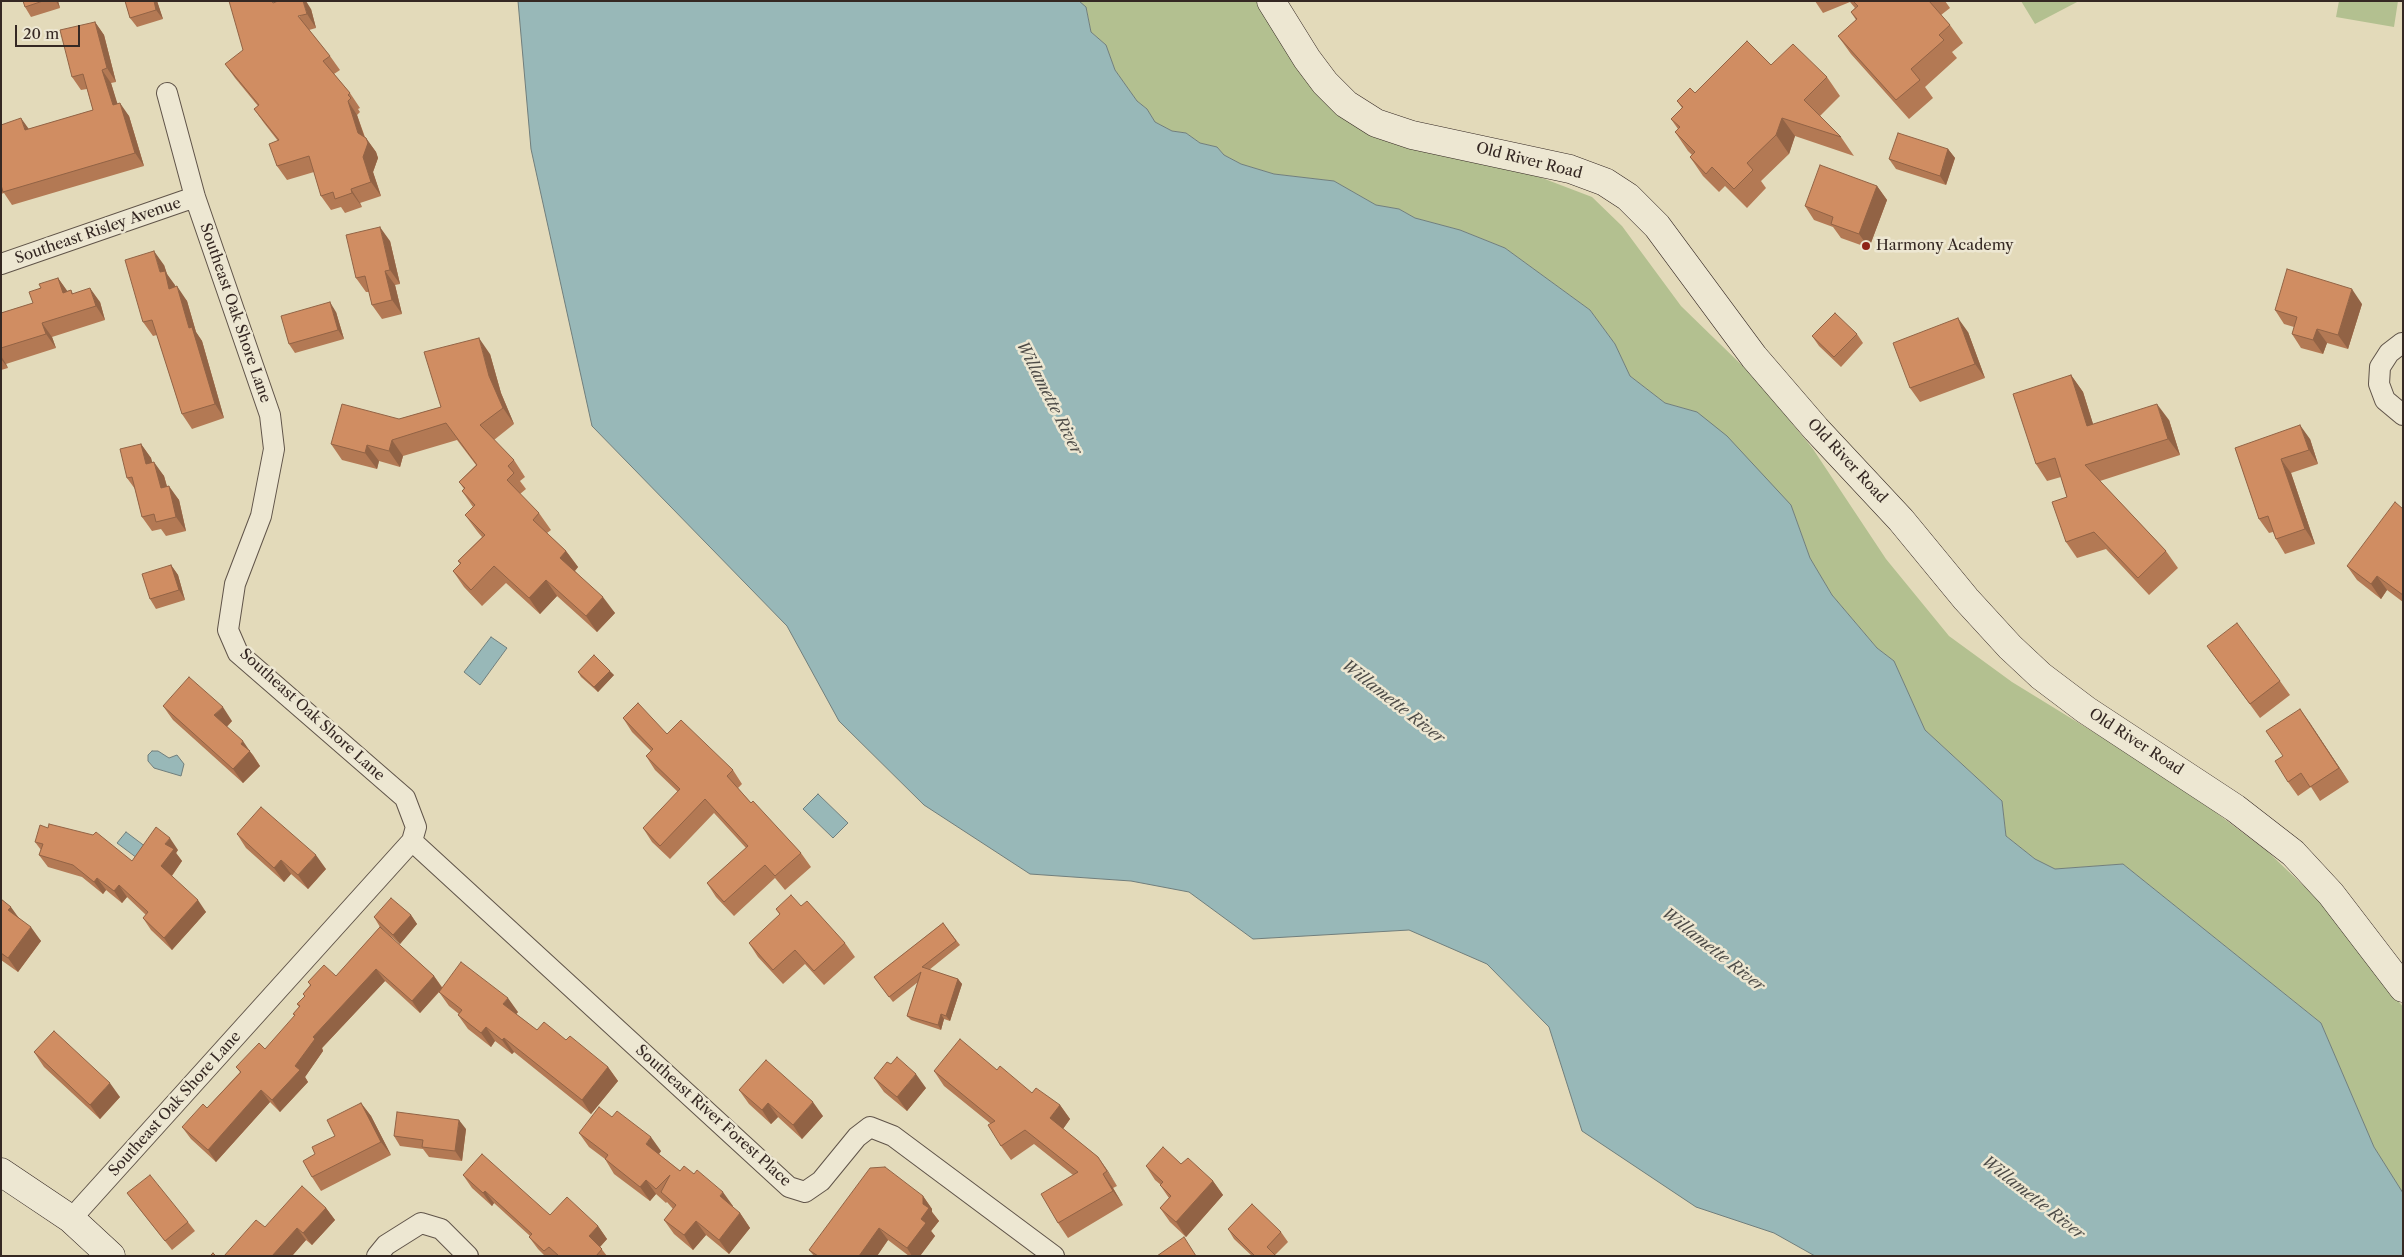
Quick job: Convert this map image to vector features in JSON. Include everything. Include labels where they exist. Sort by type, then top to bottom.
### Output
[{"type":"street","name":"Old River Road","points":[[1271,1],[1307,59],[1325,83],[1346,104],[1376,123],[1412,135],[1570,169],[1605,182],[1628,197],[1657,226],[1754,357],[1816,429],[1901,520],[1966,599],[2010,647],[2041,676],[2086,710],[2235,808],[2293,853],[2331,894],[2403,988]]},
{"type":"street","name":"Southeast Oak Shore Lane","points":[[71,1219],[412,841],[416,827],[405,798],[238,653],[228,630],[235,584],[261,516],[274,449],[270,415],[195,197],[167,93]]},
{"type":"street","name":"Southeast Risley Avenue","points":[[1,264],[195,197]]},
{"type":"street","points":[[2402,343],[2389,352],[2380,367],[2379,384],[2386,400],[2403,415]]},
{"type":"street","name":"Southeast River Forest Place","points":[[412,841],[789,1187],[805,1192],[821,1181],[857,1137],[870,1127],[893,1136],[1054,1256]]},
{"type":"street","points":[[1,1172],[71,1219],[111,1256]]},
{"type":"street","points":[[376,1256],[386,1245],[421,1223],[441,1229],[468,1256]]},
{"type":"green space","points":[[1079,1],[1258,1],[1319,93],[1592,197],[1622,226],[1681,306],[1755,378],[1813,449],[1886,559],[1949,636],[2012,682],[2178,784],[2267,851],[2329,910],[2403,1007],[2403,1193],[2374,1147],[2321,1023],[2123,864],[2055,869],[2035,859],[2006,836],[2002,801],[1925,730],[1894,661],[1877,648],[1832,595],[1810,558],[1791,505],[1697,412],[1665,403],[1630,376],[1615,344],[1590,310],[1505,248],[1460,230],[1415,218],[1399,209],[1376,205],[1334,181],[1274,174],[1241,164],[1224,155],[1217,147],[1200,143],[1186,133],[1172,131],[1155,122],[1147,109],[1137,101],[1115,70],[1106,45],[1091,32],[1087,11]]},
{"type":"green space","points":[[2021,1],[2079,1],[2035,24]]},
{"type":"green space","points":[[2339,1],[2398,1],[2394,27],[2336,17]]},
{"type":"water","name":"Willamette River","points":[[518,1],[1079,1],[1086,7],[1091,32],[1106,45],[1115,70],[1137,101],[1147,109],[1155,122],[1172,131],[1186,133],[1200,143],[1217,147],[1224,155],[1241,164],[1274,174],[1334,181],[1376,205],[1399,209],[1415,218],[1460,230],[1505,248],[1590,310],[1615,344],[1630,376],[1665,403],[1697,412],[1727,436],[1791,505],[1810,558],[1832,595],[1877,648],[1894,661],[1925,730],[2002,801],[2006,836],[2035,859],[2055,869],[2123,864],[2321,1023],[2374,1147],[2403,1193],[2403,1256],[1815,1256],[1774,1233],[1696,1207],[1582,1131],[1549,1027],[1487,964],[1409,930],[1253,939],[1189,892],[1131,881],[1030,874],[924,805],[839,721],[787,626],[592,426],[531,149]]},
{"type":"water","points":[[491,637],[507,648],[480,685],[464,672]]},
{"type":"water","points":[[152,751],[158,751],[169,758],[177,755],[184,764],[181,776],[154,768],[148,761],[148,755]]},
{"type":"water","points":[[818,794],[848,823],[833,838],[803,809]]},
{"type":"water","points":[[126,832],[150,850],[141,861],[117,843]]},
{"type":"building","points":[[23,1],[43,1],[25,7]]},
{"type":"building","points":[[125,1],[154,1],[156,10],[130,18]]},
{"type":"building","points":[[229,1],[272,1],[273,3],[278,1],[303,1],[307,14],[298,16],[330,56],[323,61],[350,93],[348,95],[351,98],[348,101],[358,133],[366,138],[368,143],[363,157],[371,182],[351,189],[352,193],[335,199],[333,192],[321,196],[309,156],[277,166],[269,144],[279,140],[254,109],[259,105],[225,64],[243,50]]},
{"type":"building","points":[[1853,1],[1929,1],[1950,25],[1939,35],[1944,40],[1911,69],[1920,80],[1896,100],[1838,36],[1857,19],[1851,12],[1858,6]]},
{"type":"building","points":[[95,22],[107,68],[102,70],[113,105],[120,103],[135,153],[3,192],[1,185],[1,125],[21,118],[25,130],[93,110],[83,74],[72,77],[60,30]]},
{"type":"building","points":[[1747,41],[1771,65],[1793,44],[1827,77],[1804,100],[1841,137],[1782,118],[1776,135],[1747,163],[1753,170],[1734,189],[1712,167],[1706,174],[1690,157],[1695,152],[1675,132],[1680,127],[1671,119],[1683,107],[1677,101],[1690,88],[1695,93]]},
{"type":"building","points":[[1898,133],[1948,149],[1940,176],[1889,159]]},
{"type":"building","points":[[1820,165],[1877,186],[1859,234],[1831,224],[1833,217],[1805,206]]},
{"type":"building","points":[[380,227],[390,270],[385,271],[392,300],[372,305],[365,276],[356,278],[346,235]]},
{"type":"building","points":[[154,251],[160,272],[165,271],[169,289],[177,286],[189,328],[192,327],[215,404],[182,414],[152,320],[143,322],[125,260]]},
{"type":"building","points":[[2287,269],[2352,289],[2338,335],[2317,329],[2313,340],[2292,334],[2297,317],[2275,310]]},
{"type":"building","points":[[58,278],[63,293],[71,290],[72,294],[90,288],[96,306],[42,323],[46,334],[1,348],[1,313],[33,303],[29,292],[41,288],[39,284]]},
{"type":"building","points":[[330,302],[338,330],[289,344],[281,316]]},
{"type":"building","points":[[1835,313],[1857,334],[1834,357],[1812,336]]},
{"type":"building","points":[[1958,318],[1975,364],[1910,388],[1893,343]]},
{"type":"building","points":[[479,338],[489,376],[503,408],[480,425],[514,460],[508,466],[514,473],[507,480],[539,513],[533,520],[566,551],[560,558],[603,597],[586,616],[546,580],[529,598],[494,566],[471,590],[453,571],[461,563],[458,561],[485,535],[465,515],[475,505],[462,491],[465,488],[459,482],[477,465],[446,423],[392,440],[389,451],[367,445],[365,453],[331,444],[342,404],[399,419],[441,407],[424,352]]},
{"type":"building","points":[[2071,375],[2087,426],[2157,404],[2168,439],[2085,465],[2166,551],[2138,578],[2094,532],[2066,542],[2052,502],[2067,497],[2055,458],[2036,464],[2013,394]]},
{"type":"building","points":[[2300,425],[2309,450],[2281,459],[2305,529],[2276,539],[2268,516],[2259,519],[2235,448]]},
{"type":"building","points":[[141,444],[146,464],[154,462],[161,488],[169,486],[176,517],[156,522],[154,514],[142,517],[132,477],[127,478],[120,449]]},
{"type":"building","points":[[2395,502],[2403,509],[2403,595],[2377,576],[2371,584],[2347,566]]},
{"type":"building","points":[[171,565],[179,590],[150,599],[142,574]]},
{"type":"building","points":[[2237,623],[2280,681],[2250,704],[2207,646]]},
{"type":"building","points":[[594,655],[610,671],[594,687],[578,672]]},
{"type":"building","points":[[189,677],[223,707],[214,715],[243,741],[241,744],[250,751],[233,769],[163,706]]},
{"type":"building","points":[[638,703],[667,734],[681,720],[733,770],[727,776],[801,853],[775,876],[765,865],[724,902],[707,883],[748,846],[705,799],[660,846],[643,828],[680,789],[646,756],[653,749],[623,718]]},
{"type":"building","points":[[2300,709],[2339,768],[2310,787],[2301,773],[2288,782],[2275,761],[2283,756],[2266,731]]},
{"type":"building","points":[[261,807],[316,855],[298,875],[281,860],[274,868],[237,834]]},
{"type":"building","points":[[49,824],[93,835],[96,832],[132,861],[156,827],[170,838],[165,844],[174,849],[161,866],[198,900],[164,938],[143,918],[148,912],[119,885],[114,891],[97,878],[94,882],[73,865],[39,855],[43,844],[35,842],[40,825],[48,828]]},
{"type":"building","points":[[791,895],[801,906],[807,901],[845,943],[814,971],[795,950],[773,970],[749,943],[780,914],[776,909]]},
{"type":"building","points":[[391,898],[411,915],[393,935],[374,917]]},
{"type":"building","points":[[1,899],[11,907],[8,910],[31,927],[8,958],[1,953]]},
{"type":"building","points":[[943,923],[956,941],[922,967],[958,979],[946,1016],[941,1014],[938,1025],[907,1016],[921,972],[889,997],[874,977]]},
{"type":"building","points":[[380,927],[434,976],[412,1001],[376,969],[313,1037],[315,1039],[295,1066],[300,1070],[272,1100],[261,1090],[208,1150],[182,1127],[203,1104],[207,1108],[241,1072],[236,1067],[259,1043],[265,1049],[295,1015],[293,1014],[300,1006],[297,1004],[305,996],[303,994],[311,985],[308,982],[324,965],[336,976]]},
{"type":"building","points":[[461,962],[508,998],[503,1004],[537,1030],[544,1022],[566,1040],[570,1036],[608,1067],[582,1100],[504,1038],[502,1040],[486,1027],[481,1033],[458,1015],[462,1010],[439,992]]},
{"type":"building","points":[[54,1031],[110,1083],[90,1105],[34,1052]]},
{"type":"building","points":[[960,1039],[997,1070],[1000,1066],[1032,1093],[1036,1088],[1060,1105],[1050,1118],[1098,1157],[1107,1171],[1103,1174],[1113,1191],[1058,1223],[1041,1194],[1078,1172],[1025,1130],[1001,1146],[988,1125],[995,1121],[934,1071]]},
{"type":"building","points":[[897,1057],[916,1074],[897,1097],[874,1078],[887,1062],[891,1064]]},
{"type":"building","points":[[766,1060],[813,1102],[793,1125],[768,1103],[762,1110],[739,1090]]},
{"type":"building","points":[[361,1103],[381,1142],[312,1177],[303,1161],[315,1154],[312,1147],[335,1136],[327,1120]]},
{"type":"building","points":[[599,1107],[612,1117],[617,1111],[651,1137],[646,1144],[680,1171],[684,1166],[694,1174],[697,1170],[723,1192],[720,1196],[740,1213],[719,1240],[696,1221],[684,1235],[664,1220],[676,1205],[661,1192],[670,1175],[656,1189],[646,1180],[640,1187],[605,1159],[608,1155],[579,1133]]},
{"type":"building","points":[[397,1112],[459,1120],[455,1151],[422,1147],[423,1140],[394,1136]]},
{"type":"building","points":[[1163,1147],[1181,1164],[1188,1158],[1213,1181],[1176,1222],[1160,1208],[1171,1196],[1160,1185],[1163,1182],[1146,1166]]},
{"type":"building","points":[[482,1154],[550,1215],[567,1197],[598,1226],[589,1236],[602,1249],[596,1256],[559,1256],[549,1247],[544,1251],[529,1237],[532,1234],[485,1191],[483,1193],[463,1175]]},
{"type":"building","points":[[885,1167],[923,1196],[923,1204],[929,1208],[921,1219],[926,1223],[907,1248],[879,1228],[859,1256],[818,1256],[809,1250],[870,1168]]},
{"type":"building","points":[[150,1175],[188,1222],[165,1241],[127,1193]]},
{"type":"building","points":[[302,1186],[326,1208],[303,1233],[297,1228],[272,1256],[224,1256],[256,1220],[265,1227]]},
{"type":"building","points":[[1252,1204],[1281,1232],[1267,1247],[1276,1256],[1255,1256],[1228,1229]]},
{"type":"building","points":[[1184,1237],[1196,1256],[1157,1256]]},
{"type":"place","name":"Harmony Academy","points":[[1866,246]]}]
